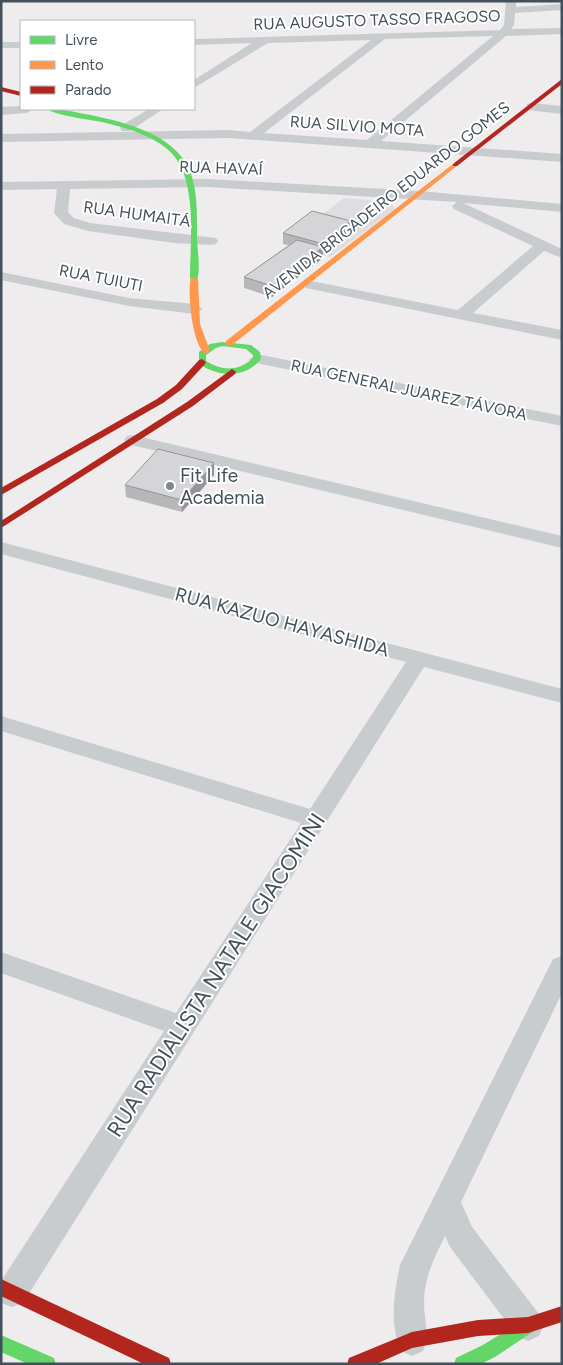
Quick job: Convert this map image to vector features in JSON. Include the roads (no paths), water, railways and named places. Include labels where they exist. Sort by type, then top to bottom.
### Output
[{"type":"main road","name":"AVENIDA BRIGADEIRO EDUARDO GOMES","points":[[314,289],[420,195],[562,82]]},
{"type":"main road","points":[[1,89],[20,94]]},
{"type":"main road","name":"AVENIDA BRIGADEIRO EDUARDO GOMES","points":[[532,121],[562,95]]},
{"type":"main road","points":[[1,98],[20,102]]},
{"type":"main road","points":[[55,110],[172,134],[187,146]]},
{"type":"main road","points":[[1,492],[160,401],[186,380],[202,362],[202,354],[206,351],[196,324],[190,183],[185,166],[176,153],[131,125],[85,110]]},
{"type":"main road","name":"AVENIDA BRIGADEIRO EDUARDO GOMES","points":[[480,164],[509,140]]},
{"type":"main road","name":"AVENIDA BRIGADEIRO EDUARDO GOMES","points":[[423,209],[452,186]]},
{"type":"main road","name":"AVENIDA BRIGADEIRO EDUARDO GOMES","points":[[206,351],[226,344],[338,276]]},
{"type":"main road","points":[[1,525],[190,404],[232,372],[249,367],[253,349],[226,344],[217,331]]},
{"type":"main road","points":[[202,362],[213,370],[232,372]]},
{"type":"main road","points":[[7,1289],[163,1364]]},
{"type":"main road","points":[[355,1364],[412,1340],[478,1328],[528,1325],[562,1314]]},
{"type":"main road","points":[[462,1364],[489,1352],[528,1325]]},
{"type":"main road","points":[[1,1343],[48,1364]]},
{"type":"street","points":[[512,5],[558,1]]},
{"type":"street","points":[[512,5],[562,7]]},
{"type":"street","points":[[371,143],[503,33],[509,25],[512,5]]},
{"type":"street","name":"RUA AUGUSTO TASSO FRAGOSO","points":[[195,42],[562,31]]},
{"type":"street","points":[[254,135],[382,37]]},
{"type":"street","points":[[195,84],[264,40]]},
{"type":"street","points":[[1,45],[20,45]]},
{"type":"street","points":[[531,107],[562,110]]},
{"type":"street","points":[[1,111],[20,110]]},
{"type":"street","points":[[131,125],[155,110]]},
{"type":"street","name":"RUA SILVIO MOTA","points":[[1,138],[172,134],[254,135],[562,158]]},
{"type":"street","name":"RUA HAVAÍ","points":[[1,186],[207,183],[420,195],[562,208]]},
{"type":"street","name":"RUA HUMAITÁ","points":[[64,185],[61,213],[69,221],[88,227],[211,241]]},
{"type":"street","points":[[438,197],[481,215],[562,254]]},
{"type":"street","points":[[481,215],[484,208],[492,203]]},
{"type":"street","points":[[460,316],[542,246]]},
{"type":"street","name":"RUA TUIUTI","points":[[1,276],[129,302],[195,309]]},
{"type":"street","points":[[314,289],[562,335]]},
{"type":"street","name":"RUA GENERAL JUAREZ TÁVORA","points":[[253,349],[562,421]]},
{"type":"street","points":[[132,440],[562,542]]},
{"type":"street","name":"RUA KAZUO HAYASHIDA","points":[[1,548],[562,696]]},
{"type":"street","name":"RUA RADIALISTA NATALE GIACOMINI","points":[[7,1289],[184,1027],[419,658]]},
{"type":"street","points":[[1,723],[316,819]]},
{"type":"street","points":[[1,962],[184,1027]]},
{"type":"street","points":[[412,1340],[408,1301],[415,1265],[562,966]]},
{"type":"street","points":[[446,1202],[461,1237],[528,1325]]},
{"type":"place","name":"Fit Life Academia","points":[[170,486]]}]
